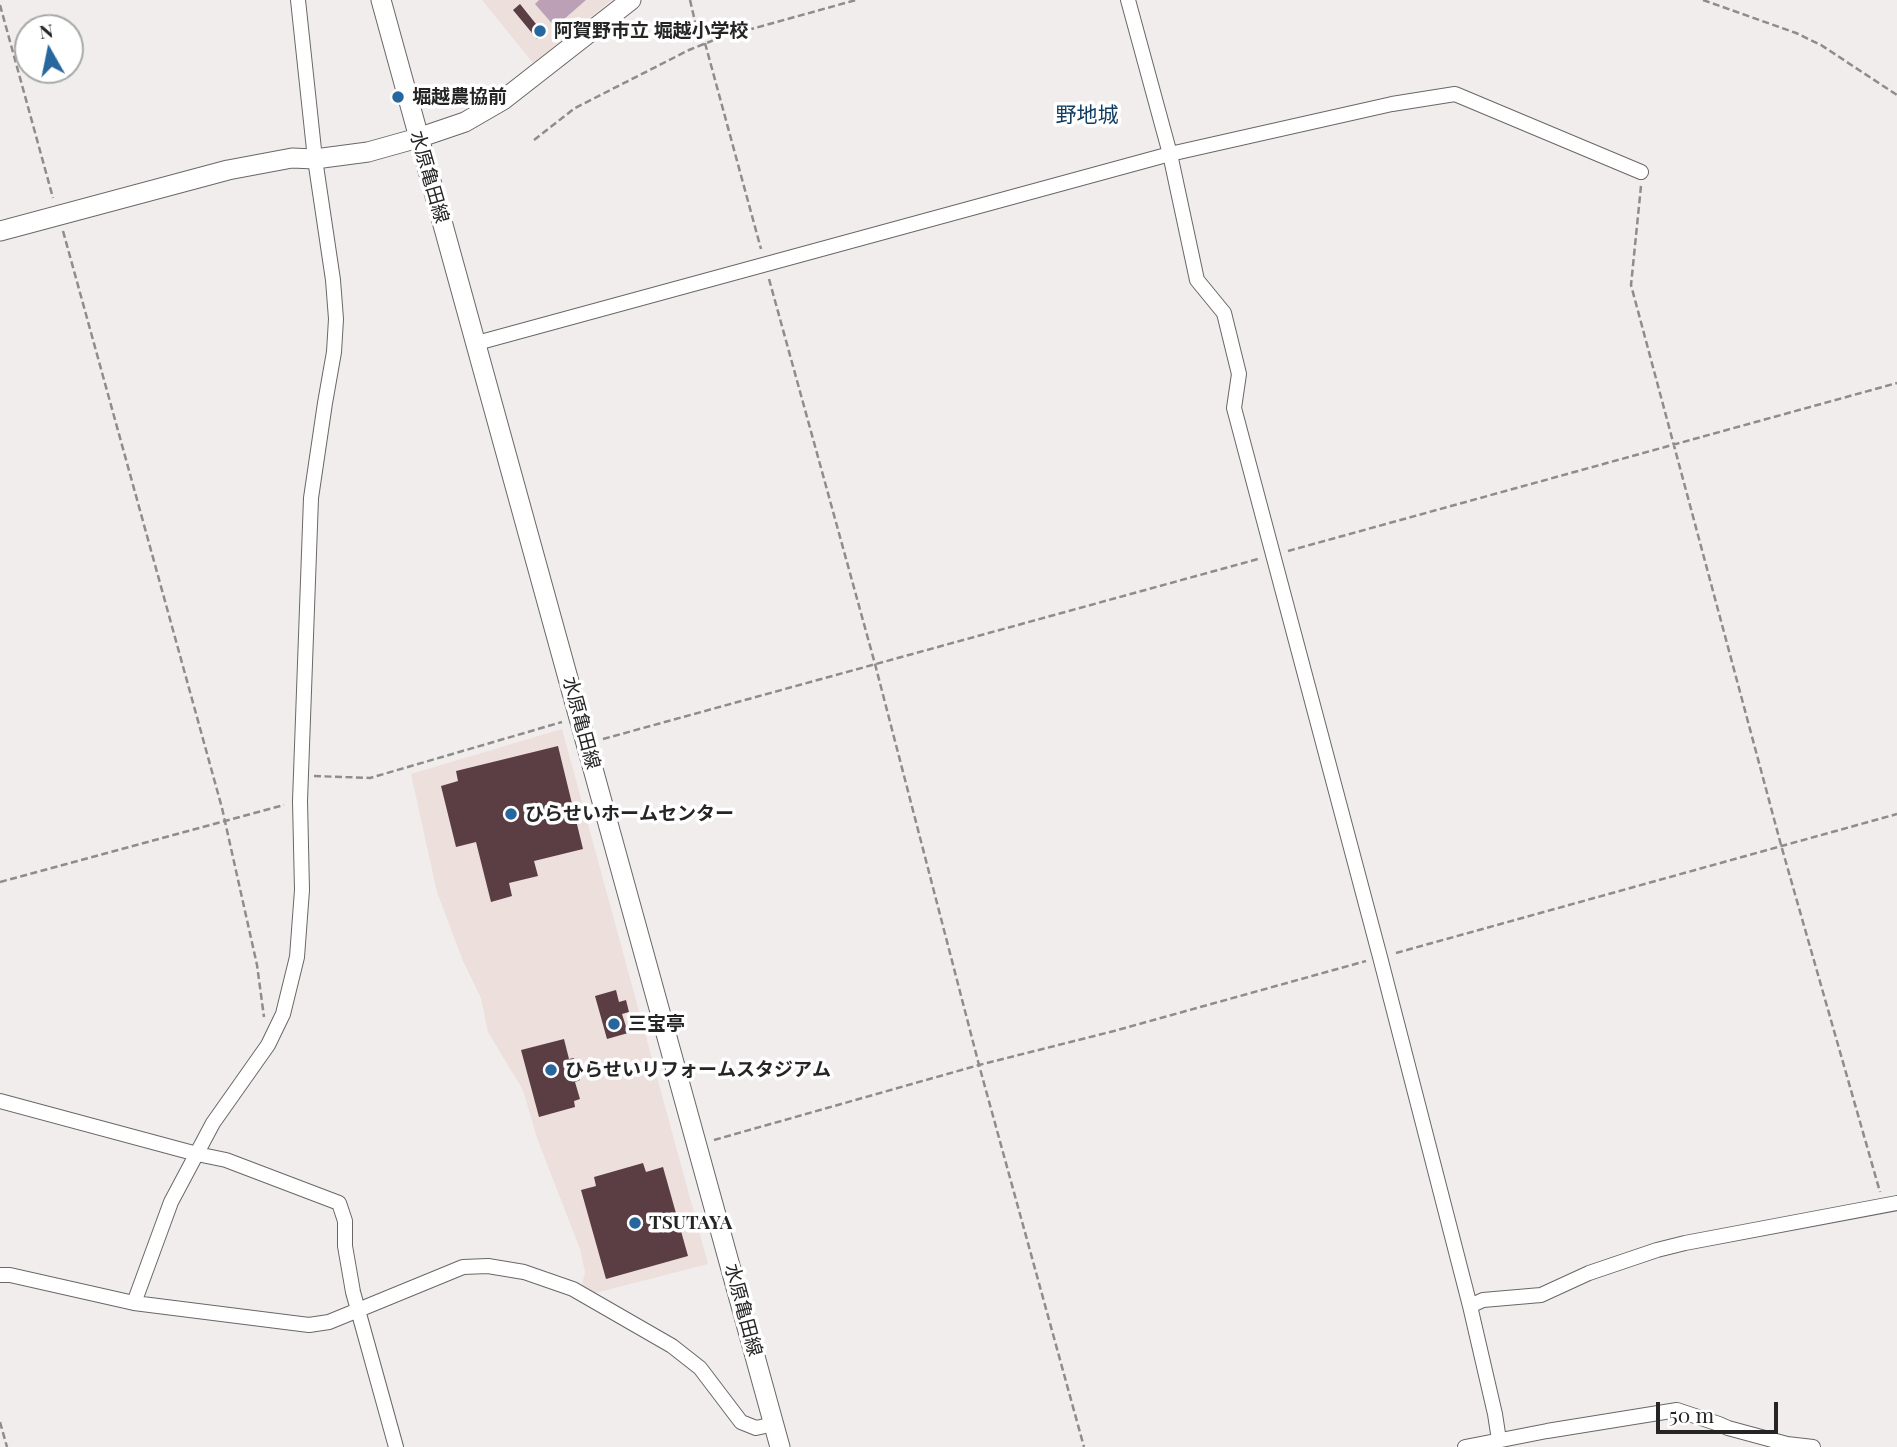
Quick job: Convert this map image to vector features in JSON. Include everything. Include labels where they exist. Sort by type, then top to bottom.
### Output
[{"type":"main road","name":"水原亀田線","points":[[381,0],[780,1447]]},
{"type":"main road","points":[[0,231],[228,170],[292,158],[315,159],[368,152],[465,122],[503,100],[631,0]]},
{"type":"street","points":[[134,1303],[171,1202],[213,1124],[268,1045],[283,1014],[297,957],[302,890],[300,776],[311,498],[334,352],[336,319],[298,0]]},
{"type":"street","points":[[1128,0],[1170,154],[1197,280],[1224,313],[1239,373],[1234,408],[1470,1306],[1499,1440]]},
{"type":"street","points":[[477,343],[1170,154],[1392,104],[1455,94],[1642,172]]},
{"type":"street","points":[[0,1101],[226,1160],[339,1203],[345,1221],[345,1246],[353,1292],[396,1447]]},
{"type":"street","points":[[1470,1306],[1483,1300],[1541,1295],[1590,1273],[1685,1243],[1890,1204]]},
{"type":"street","points":[[0,1275],[134,1303],[309,1325],[329,1322],[359,1311],[463,1267],[488,1266],[524,1272],[573,1289],[672,1346],[700,1368],[741,1422],[756,1427],[774,1424]]},
{"type":"street","points":[[1465,1447],[1677,1410],[1728,1428],[1787,1444],[1813,1447]]},
{"type":"path","points":[[690,0],[697,30]]},
{"type":"path","points":[[534,140],[575,108],[705,43],[856,0]]},
{"type":"path","points":[[1703,0],[1796,33],[1821,45],[1897,95]]},
{"type":"path","points":[[0,5],[225,820],[257,965],[268,1045]]},
{"type":"path","points":[[705,43],[875,664],[979,1065],[1084,1447]]},
{"type":"path","points":[[1642,172],[1631,285],[1781,845],[1890,1204]]},
{"type":"path","points":[[586,743],[1897,383]]},
{"type":"path","points":[[300,776],[370,778],[579,717]]},
{"type":"path","points":[[0,882],[300,801]]},
{"type":"path","points":[[698,1145],[979,1065],[1114,1031],[1897,814]]},
{"type":"path","points":[[0,1422],[8,1447]]},
{"type":"shaded area","name":"阿賀野市立 堀越小学校","points":[[482,0],[612,0],[533,63]]},
{"type":"shaded area","points":[[539,0],[586,0],[555,27],[535,4]]},
{"type":"shaded area","points":[[562,729],[708,1264],[595,1293],[582,1285],[585,1272],[580,1249],[537,1138],[523,1090],[488,1032],[481,998],[463,961],[437,892],[411,774]]},
{"type":"building","points":[[520,4],[544,34],[537,39],[513,10]]},
{"type":"building","name":"ひらせいホームセンター","points":[[558,746],[583,849],[534,861],[538,876],[509,883],[512,896],[491,902],[476,842],[456,847],[441,786],[458,781],[456,771]]},
{"type":"building","name":"三宝亭","points":[[616,990],[619,1002],[626,1000],[629,1012],[622,1014],[628,1033],[607,1039],[595,996]]},
{"type":"building","name":"ひらせいリフォームスタジアム","points":[[564,1039],[569,1059],[574,1058],[580,1080],[575,1082],[580,1099],[574,1101],[575,1107],[539,1117],[521,1050]]},
{"type":"building","name":"TSUTAYA","points":[[643,1163],[646,1172],[663,1167],[688,1256],[606,1279],[581,1190],[596,1186],[594,1177]]},
{"type":"place","name":"阿賀野市立 堀越小学校","points":[[540,31]]},
{"type":"place","name":"堀越農協前","points":[[398,97]]},
{"type":"place","name":"ひらせいホームセンター","points":[[511,814]]},
{"type":"place","name":"三宝亭","points":[[614,1024]]},
{"type":"place","name":"ひらせいリフォームスタジアム","points":[[551,1070]]},
{"type":"place","name":"TSUTAYA","points":[[635,1223]]},
{"type":"district","name":"野地城","points":[[1087,115]]}]
